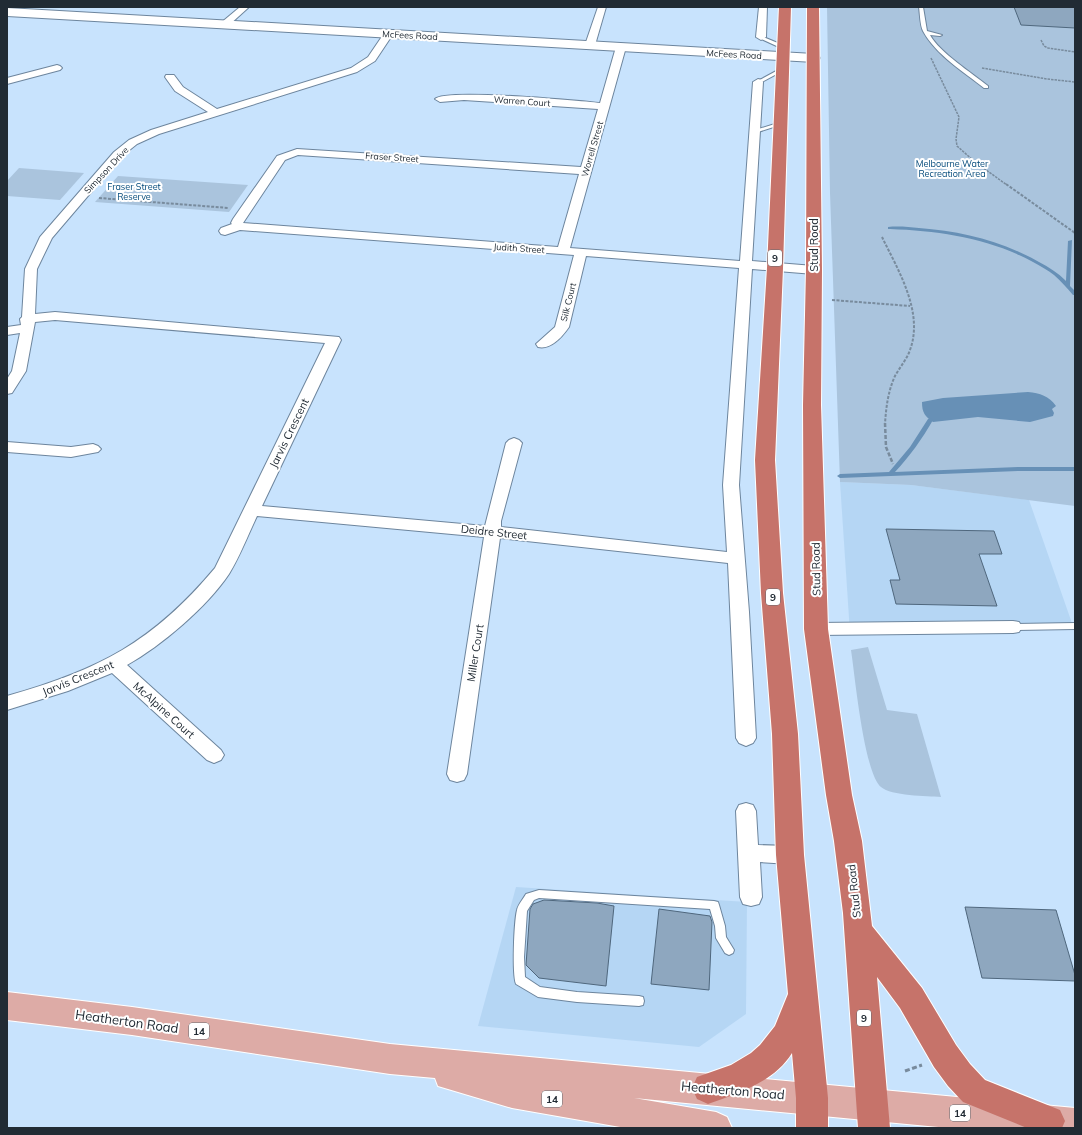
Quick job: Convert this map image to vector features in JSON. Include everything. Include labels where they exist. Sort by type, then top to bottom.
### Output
[{"type":"highway","name":"9","points":[[785,7],[775,268],[765,460],[772,593],[785,734],[790,856],[812,1113]]},
{"type":"highway","name":"Stud Road","points":[[813,7],[814,270],[812,405],[816,629],[839,795],[848,841],[858,930],[873,1116]]},
{"type":"highway","points":[[858,930],[912,998],[945,1056],[959,1075],[974,1091],[1062,1122]]},
{"type":"highway","points":[[708,1088],[743,1076],[766,1061],[786,1036],[802,995]]},
{"type":"main road","name":"Heatherton Road","points":[[7,1006],[132,1021],[390,1059],[708,1088],[812,1113],[1062,1122]]},
{"type":"main road","name":"Heatherton Road","points":[[390,1059],[512,1092],[716,1128]]},
{"type":"street","points":[[225,24],[245,7]]},
{"type":"street","points":[[590,45],[602,7]]},
{"type":"street","points":[[761,37],[763,7]]},
{"type":"street","name":"McFees Road","points":[[7,12],[590,45],[782,58],[814,58]]},
{"type":"street","name":"Simpson Drive","points":[[7,390],[19,371],[28,324],[31,269],[46,237],[118,154],[133,142],[155,132],[354,70],[372,59],[388,34]]},
{"type":"street","name":"Worrell Street","points":[[563,251],[621,47]]},
{"type":"street","points":[[7,81],[57,68]]},
{"type":"street","points":[[170,77],[179,89],[216,113]]},
{"type":"street","points":[[746,738],[740,612],[731,486],[758,82]]},
{"type":"street","name":"Warren Court","points":[[440,99],[464,97],[604,106]]},
{"type":"street","name":"Fraser Street","points":[[239,226],[238,223],[246,209],[281,158],[297,152],[586,171]]},
{"type":"street","name":"Judith Street","points":[[225,231],[239,226],[814,270]]},
{"type":"street","name":"Silk Court","points":[[543,344],[557,334],[562,327],[581,252]]},
{"type":"street","name":"Jarvis Crescent","points":[[7,703],[38,695],[67,685],[114,664],[147,643],[171,624],[208,589],[222,571],[334,340],[55,316],[28,324]]},
{"type":"street","points":[[7,331],[28,324]]},
{"type":"street","name":"Miller Court","points":[[457,774],[493,532],[493,521],[514,443]]},
{"type":"street","points":[[7,446],[71,452],[93,449]]},
{"type":"street","name":"Deidre Street","points":[[252,510],[493,532],[736,558]]},
{"type":"street","points":[[816,629],[1013,628]]},
{"type":"street","name":"McAlpine Court","points":[[114,664],[214,755]]},
{"type":"street","points":[[746,811],[751,897]]},
{"type":"street","points":[[749,853],[790,856]]},
{"type":"lane","points":[[921,7],[927,33],[931,41],[956,64],[986,87]]},
{"type":"lane","points":[[927,33],[940,35]]},
{"type":"lane","points":[[758,82],[782,58],[761,37]]},
{"type":"lane","points":[[755,131],[780,124]]},
{"type":"lane","points":[[1013,628],[1075,626]]},
{"type":"lane","points":[[639,1001],[577,997],[538,992],[520,980],[518,957],[522,910],[530,897],[539,894],[714,905],[720,926],[721,938],[729,950]]},
{"type":"path","points":[[1042,40],[1044,46],[1048,48],[1075,52]]},
{"type":"path","points":[[1075,82],[1046,79],[931,59],[959,117],[956,139],[957,146],[975,162],[1075,233]]},
{"type":"path","points":[[81,197],[246,209]]},
{"type":"path","points":[[882,237],[904,283],[914,323],[912,345],[892,382],[885,422],[886,448],[893,464]]},
{"type":"path","points":[[813,298],[910,306]]},
{"type":"shaded area","points":[[1028,392],[1047,397],[1056,406],[1052,409],[1054,413],[1053,416],[1030,422],[978,417],[933,422],[923,412],[922,402],[943,398]]},
{"type":"shaded area","points":[[840,482],[911,485],[1029,500],[1074,629],[850,633]]},
{"type":"shaded area","points":[[516,887],[747,902],[746,1014],[699,1047],[478,1026]]},
{"type":"green space","name":"Melbourne Water Recreation Area","points":[[827,7],[1075,7],[1075,506],[911,485],[840,482],[830,193]]},
{"type":"green space","name":"Fraser Street Reserve","points":[[19,168],[84,173],[60,200],[7,196],[7,181]]},
{"type":"green space","name":"Fraser Street Reserve","points":[[118,176],[248,185],[229,212],[95,202]]},
{"type":"green space","points":[[868,647],[887,710],[917,714],[941,797],[901,794],[886,790],[881,787],[875,778],[865,744],[861,723],[851,650]]},
{"type":"building","points":[[1014,7],[1075,7],[1075,28],[1021,25]]},
{"type":"building","points":[[886,529],[994,531],[1002,554],[979,554],[997,606],[896,604],[890,580],[900,580]]},
{"type":"building","points":[[544,900],[597,903],[614,906],[606,986],[539,978],[526,965],[530,909],[533,904]]},
{"type":"building","points":[[965,907],[1056,910],[1075,975],[1075,981],[982,978]]},
{"type":"building","points":[[659,909],[710,916],[712,922],[709,990],[651,984]]},
{"type":"waterway","points":[[890,228],[930,230],[969,236],[1007,248],[1026,256],[1053,272],[1075,294]]},
{"type":"waterway","points":[[1068,286],[1070,241]]},
{"type":"waterway","points":[[891,473],[912,448],[930,420]]},
{"type":"waterway","points":[[840,476],[1019,469],[1075,469]]}]
